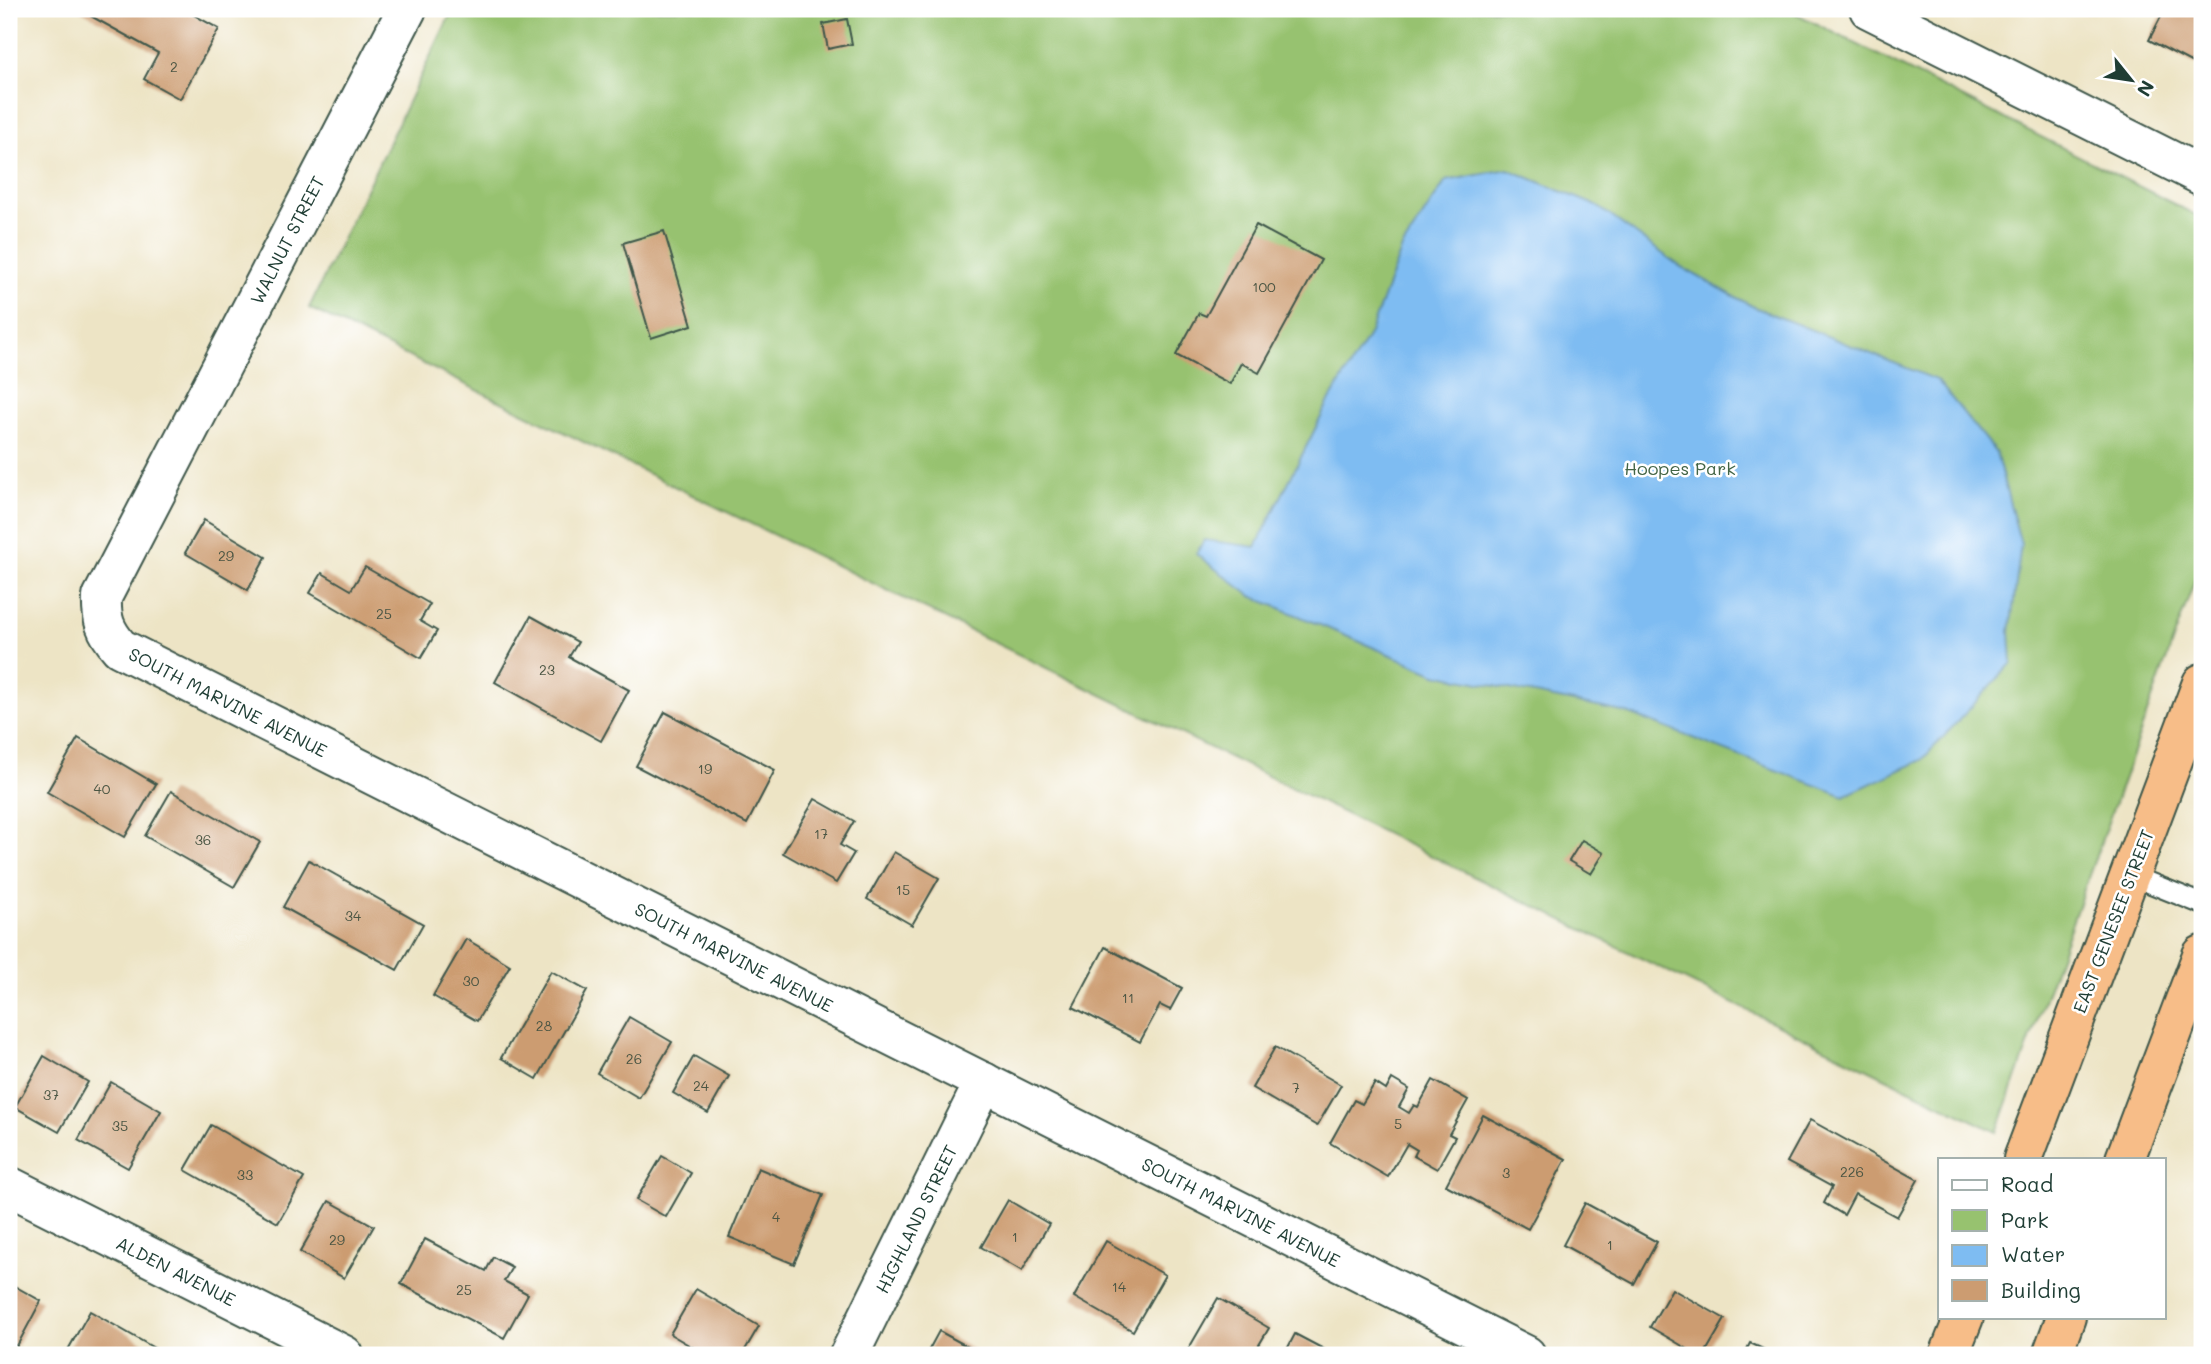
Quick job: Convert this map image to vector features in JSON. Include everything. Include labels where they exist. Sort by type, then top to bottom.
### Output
[{"type":"highway","name":"EAST GENESEE STREET","points":[[2023,1158],[2202,683]]},
{"type":"highway","points":[[2125,1158],[2202,955]]},
{"type":"highway","points":[[1949,1355],[1964,1318]]},
{"type":"highway","points":[[2052,1355],[2066,1318]]},
{"type":"street","name":"WALNUT STREET","points":[[167,471],[407,9]]},
{"type":"street","points":[[1869,9],[2202,176]]},
{"type":"street","name":"SOUTH MARVINE AVENUE","points":[[167,471],[103,597],[102,618],[108,634],[120,648],[1526,1355]]},
{"type":"street","name":"HIGHLAND STREET","points":[[849,1355],[984,1082]]},
{"type":"street","name":"ALDEN AVENUE","points":[[9,1186],[344,1355]]},
{"type":"lane","points":[[2130,875],[2202,904]]},
{"type":"green space","name":"Hoopes Park","points":[[453,9],[1787,9],[2202,218],[2202,560],[1997,1132],[309,308]]},
{"type":"water","points":[[1508,169],[1597,206],[1681,267],[1752,306],[1937,380],[1996,453],[2021,544],[2010,632],[2012,663],[1922,760],[1844,796],[1627,713],[1436,674],[1251,596],[1196,554],[1204,540],[1256,547],[1327,405],[1369,335],[1402,248],[1446,181]]},
{"type":"building","points":[[78,9],[183,9],[219,29],[180,99],[144,79],[158,53]]},
{"type":"building","points":[[2165,9],[2202,9],[2202,68],[2149,40]]},
{"type":"building","points":[[847,19],[852,44],[828,49],[823,24]]},
{"type":"building","points":[[1256,225],[1321,260],[1259,373],[1241,363],[1230,384],[1176,355],[1199,313],[1206,316]]},
{"type":"building","points":[[664,231],[692,325],[651,338],[623,243]]},
{"type":"building","points":[[204,520],[266,557],[248,590],[185,553]]},
{"type":"building","points":[[365,567],[430,604],[420,621],[437,631],[421,658],[310,593],[322,573],[351,590]]},
{"type":"building","points":[[531,616],[578,642],[569,657],[629,690],[601,741],[495,682]]},
{"type":"building","points":[[665,712],[775,770],[747,824],[636,766]]},
{"type":"building","points":[[78,738],[156,784],[125,837],[47,792]]},
{"type":"building","points":[[171,791],[260,842],[234,887],[145,836]]},
{"type":"building","points":[[815,799],[854,821],[840,845],[854,853],[836,883],[783,853]]},
{"type":"building","points":[[1582,840],[1604,853],[1591,874],[1569,861]]},
{"type":"building","points":[[894,852],[939,878],[912,925],[867,899]]},
{"type":"building","points":[[309,860],[423,924],[397,970],[283,907]]},
{"type":"building","points":[[466,939],[510,965],[477,1021],[433,996]]},
{"type":"building","points":[[1105,947],[1182,988],[1170,1010],[1160,1005],[1140,1042],[1073,1007]]},
{"type":"building","points":[[551,971],[587,991],[537,1079],[501,1058]]},
{"type":"building","points":[[629,1017],[672,1042],[639,1098],[597,1073]]},
{"type":"building","points":[[1275,1047],[1341,1085],[1317,1126],[1252,1088]]},
{"type":"building","points":[[44,1056],[88,1082],[59,1132],[15,1107]]},
{"type":"building","points":[[694,1056],[729,1076],[708,1113],[673,1093]]},
{"type":"building","points":[[1392,1079],[1409,1089],[1399,1107],[1409,1113],[1414,1105],[1418,1107],[1433,1080],[1468,1100],[1449,1134],[1455,1137],[1437,1169],[1414,1156],[1417,1150],[1407,1144],[1388,1177],[1330,1143],[1354,1100],[1362,1104],[1375,1083],[1386,1090]]},
{"type":"building","points":[[111,1082],[161,1111],[128,1168],[78,1140]]},
{"type":"building","points":[[1483,1115],[1566,1159],[1528,1229],[1446,1185]]},
{"type":"building","points":[[1810,1120],[1918,1180],[1897,1217],[1855,1194],[1844,1215],[1824,1203],[1832,1187],[1787,1162]]},
{"type":"building","points":[[211,1125],[304,1178],[278,1223],[185,1170]]},
{"type":"building","points":[[662,1156],[691,1173],[666,1217],[636,1200]]},
{"type":"building","points":[[758,1168],[823,1195],[794,1264],[729,1237]]},
{"type":"building","points":[[1008,1200],[1049,1224],[1022,1271],[981,1247]]},
{"type":"building","points":[[329,1201],[374,1226],[344,1278],[300,1252]]},
{"type":"building","points":[[1585,1203],[1657,1242],[1634,1284],[1563,1245]]},
{"type":"building","points":[[425,1239],[486,1271],[493,1257],[512,1267],[504,1281],[528,1294],[504,1338],[401,1284]]},
{"type":"building","points":[[1106,1241],[1165,1275],[1133,1331],[1074,1297]]},
{"type":"building","points":[[9,1283],[41,1301],[17,1346],[9,1342]]},
{"type":"building","points":[[696,1289],[759,1326],[742,1355],[706,1355],[670,1334]]},
{"type":"building","points":[[1672,1289],[1725,1319],[1704,1355],[1698,1355],[1650,1327]]},
{"type":"building","points":[[1218,1298],[1269,1328],[1253,1355],[1185,1355]]},
{"type":"building","points":[[90,1311],[166,1355],[65,1355]]},
{"type":"building","points":[[939,1331],[983,1355],[926,1355]]},
{"type":"building","points":[[1295,1334],[1335,1355],[1284,1355]]},
{"type":"building","points":[[1750,1343],[1776,1355],[1744,1355]]}]
